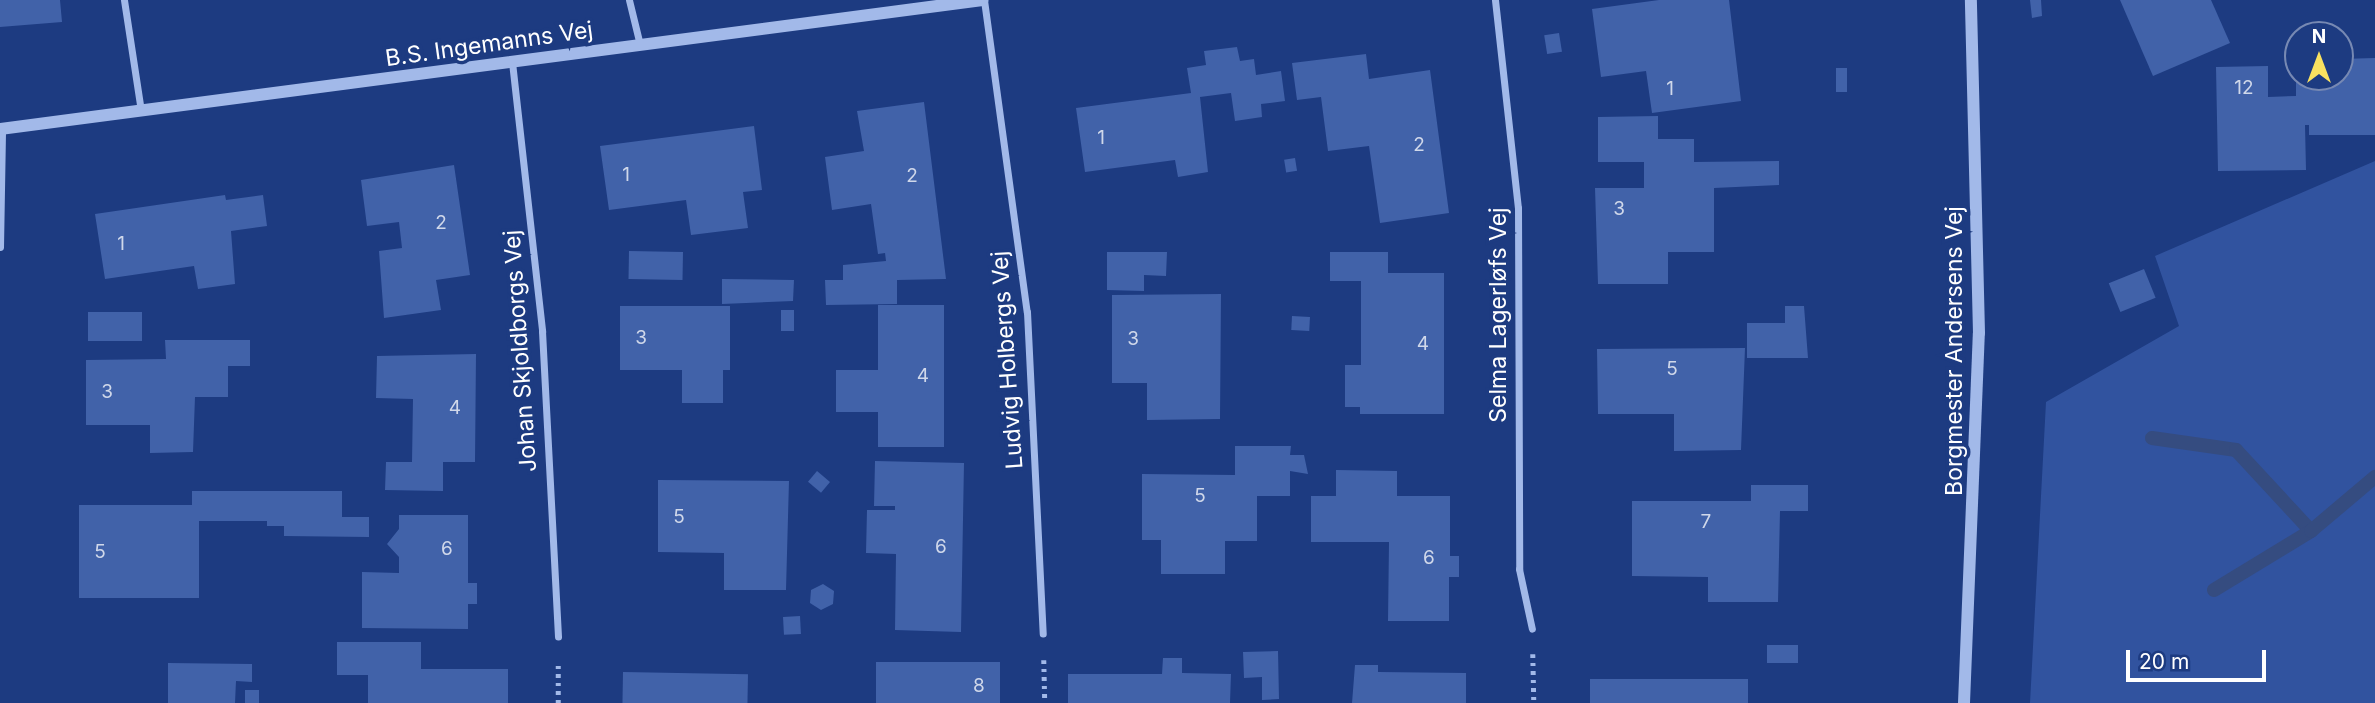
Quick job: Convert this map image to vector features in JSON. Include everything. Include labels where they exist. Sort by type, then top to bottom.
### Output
[{"type":"street","points":[[124,0],[142,111]]},
{"type":"street","points":[[629,0],[640,45]]},
{"type":"street","name":"B.S. Ingemanns Vej","points":[[1,129],[984,0]]},
{"type":"street","name":"Ludvig Holbergs Vej","points":[[984,0],[1027,312],[1043,634]]},
{"type":"street","name":"Selma Lagerløfs Vej","points":[[1495,0],[1518,208],[1519,569],[1532,629]]},
{"type":"street","name":"Borgmester Andersens Vej","points":[[1965,703],[1979,333],[1971,0]]},
{"type":"street","name":"Johan Skjoldborgs Vej","points":[[512,62],[542,331],[558,637]]},
{"type":"street","points":[[0,247],[1,129]]},
{"type":"path","points":[[1532,629],[1534,703]]},
{"type":"path","points":[[1043,634],[1045,703]]},
{"type":"path","points":[[558,637],[558,703]]},
{"type":"shaded area","points":[[2375,161],[2375,703],[2030,703],[2046,402],[2179,326],[2155,256]]},
{"type":"building","points":[[0,0],[60,0],[62,22],[0,27]]},
{"type":"building","points":[[1659,0],[1729,0],[1741,101],[1652,113],[1646,71],[1601,77],[1592,9]]},
{"type":"building","points":[[2030,0],[2041,0],[2042,16],[2032,18]]},
{"type":"building","points":[[2120,0],[2211,0],[2230,43],[2153,76]]},
{"type":"building","points":[[1559,33],[1562,52],[1547,54],[1544,35]]},
{"type":"building","points":[[1237,47],[1240,61],[1254,59],[1256,75],[1281,71],[1285,101],[1261,104],[1262,117],[1235,121],[1231,93],[1200,97],[1208,172],[1178,177],[1175,160],[1085,172],[1076,108],[1191,93],[1187,68],[1206,65],[1204,51]]},
{"type":"building","points":[[1366,54],[1369,79],[1430,70],[1449,213],[1380,223],[1369,146],[1328,151],[1321,97],[1297,100],[1292,63]]},
{"type":"building","points":[[2375,58],[2375,135],[2309,135],[2309,125],[2305,125],[2306,170],[2218,171],[2216,67],[2268,66],[2268,97],[2296,96],[2296,91],[2354,91],[2354,59]]},
{"type":"building","points":[[1836,68],[1847,68],[1847,92],[1836,92]]},
{"type":"building","points":[[924,102],[946,279],[897,280],[897,304],[826,305],[825,280],[843,280],[843,265],[886,261],[885,253],[878,254],[871,204],[832,210],[825,157],[864,151],[857,111]]},
{"type":"building","points":[[1658,116],[1658,139],[1694,139],[1694,162],[1779,161],[1779,185],[1714,188],[1714,252],[1668,252],[1668,284],[1598,284],[1595,188],[1644,188],[1644,162],[1598,162],[1598,117]]},
{"type":"building","points":[[754,126],[762,190],[743,192],[748,228],[691,235],[686,200],[609,210],[600,146]]},
{"type":"building","points":[[1295,158],[1297,171],[1286,173],[1284,160]]},
{"type":"building","points":[[454,165],[470,275],[436,280],[441,310],[384,318],[379,251],[402,248],[399,222],[367,226],[361,180]]},
{"type":"building","points":[[225,195],[226,200],[263,195],[267,226],[231,231],[235,284],[198,289],[194,266],[105,279],[95,214]]},
{"type":"building","points":[[629,251],[683,252],[683,280],[629,279]]},
{"type":"building","points":[[1107,252],[1167,252],[1166,276],[1144,275],[1144,291],[1107,290]]},
{"type":"building","points":[[1330,252],[1388,252],[1388,273],[1444,273],[1444,414],[1360,414],[1360,407],[1345,407],[1345,365],[1361,365],[1361,281],[1330,281]]},
{"type":"building","points":[[2144,269],[2156,298],[2120,312],[2109,283]]},
{"type":"building","points":[[722,279],[794,280],[793,301],[722,304]]},
{"type":"building","points":[[1221,294],[1220,419],[1147,420],[1147,383],[1112,383],[1112,295]]},
{"type":"building","points":[[878,305],[944,305],[944,447],[878,447],[878,412],[836,412],[836,370],[878,370]]},
{"type":"building","points":[[620,306],[730,306],[730,370],[723,370],[723,403],[682,403],[682,370],[620,370]]},
{"type":"building","points":[[1785,306],[1804,306],[1808,358],[1747,358],[1747,323],[1785,323]]},
{"type":"building","points":[[781,310],[794,310],[794,331],[781,331]]},
{"type":"building","points":[[88,312],[142,312],[142,341],[88,341]]},
{"type":"building","points":[[1292,316],[1310,317],[1309,331],[1291,330]]},
{"type":"building","points":[[165,340],[250,340],[250,366],[228,366],[228,397],[195,397],[193,452],[150,453],[150,425],[86,425],[86,360],[166,359]]},
{"type":"building","points":[[1745,348],[1741,450],[1674,451],[1674,414],[1598,414],[1597,349]]},
{"type":"building","points":[[476,354],[475,462],[443,462],[443,491],[385,490],[386,462],[412,462],[413,399],[376,398],[377,356]]},
{"type":"building","points":[[1235,446],[1291,446],[1290,455],[1304,455],[1308,474],[1290,471],[1290,496],[1257,496],[1257,541],[1225,541],[1225,574],[1161,574],[1161,540],[1142,540],[1142,474],[1235,475]]},
{"type":"building","points":[[875,461],[964,463],[961,632],[895,630],[896,554],[866,553],[867,510],[895,510],[895,506],[874,506]]},
{"type":"building","points":[[1336,470],[1397,471],[1397,496],[1450,496],[1450,556],[1459,556],[1459,577],[1449,577],[1449,621],[1388,621],[1389,542],[1311,542],[1311,496],[1336,496]]},
{"type":"building","points":[[817,471],[830,482],[821,493],[808,482]]},
{"type":"building","points":[[658,480],[789,481],[786,590],[724,590],[724,553],[658,552]]},
{"type":"building","points":[[1751,485],[1808,485],[1808,511],[1780,511],[1778,602],[1708,602],[1708,577],[1632,576],[1632,501],[1751,501]]},
{"type":"building","points":[[192,491],[342,491],[342,517],[369,517],[369,537],[284,536],[284,526],[267,526],[267,521],[199,521],[199,598],[79,598],[79,505],[192,505]]},
{"type":"building","points":[[399,515],[468,515],[468,583],[477,583],[477,604],[468,604],[468,629],[362,628],[362,572],[399,573],[399,557],[387,544],[399,529]]},
{"type":"building","points":[[823,584],[834,591],[833,604],[821,610],[810,603],[811,590]]},
{"type":"building","points":[[800,616],[801,634],[784,635],[783,617]]},
{"type":"building","points":[[337,642],[421,642],[421,669],[508,669],[508,703],[368,703],[368,675],[337,675]]},
{"type":"building","points":[[1767,645],[1798,645],[1798,663],[1767,663]]},
{"type":"building","points":[[1278,651],[1279,699],[1262,700],[1262,677],[1244,678],[1243,652]]},
{"type":"building","points":[[1163,658],[1182,658],[1182,673],[1231,674],[1230,703],[1068,703],[1068,674],[1162,674]]},
{"type":"building","points":[[876,662],[1000,662],[1000,703],[876,703]]},
{"type":"building","points":[[168,663],[252,664],[252,682],[236,681],[235,703],[168,703]]},
{"type":"building","points":[[1355,665],[1378,665],[1378,672],[1466,673],[1466,703],[1352,703]]},
{"type":"building","points":[[623,672],[748,674],[747,703],[622,703]]},
{"type":"building","points":[[1590,679],[1748,679],[1748,703],[1590,703]]},
{"type":"building","points":[[245,690],[259,690],[259,703],[245,703]]},
{"type":"waterway","points":[[2152,438],[2236,450],[2311,531]]},
{"type":"waterway","points":[[2214,590],[2311,531],[2375,477]]}]
